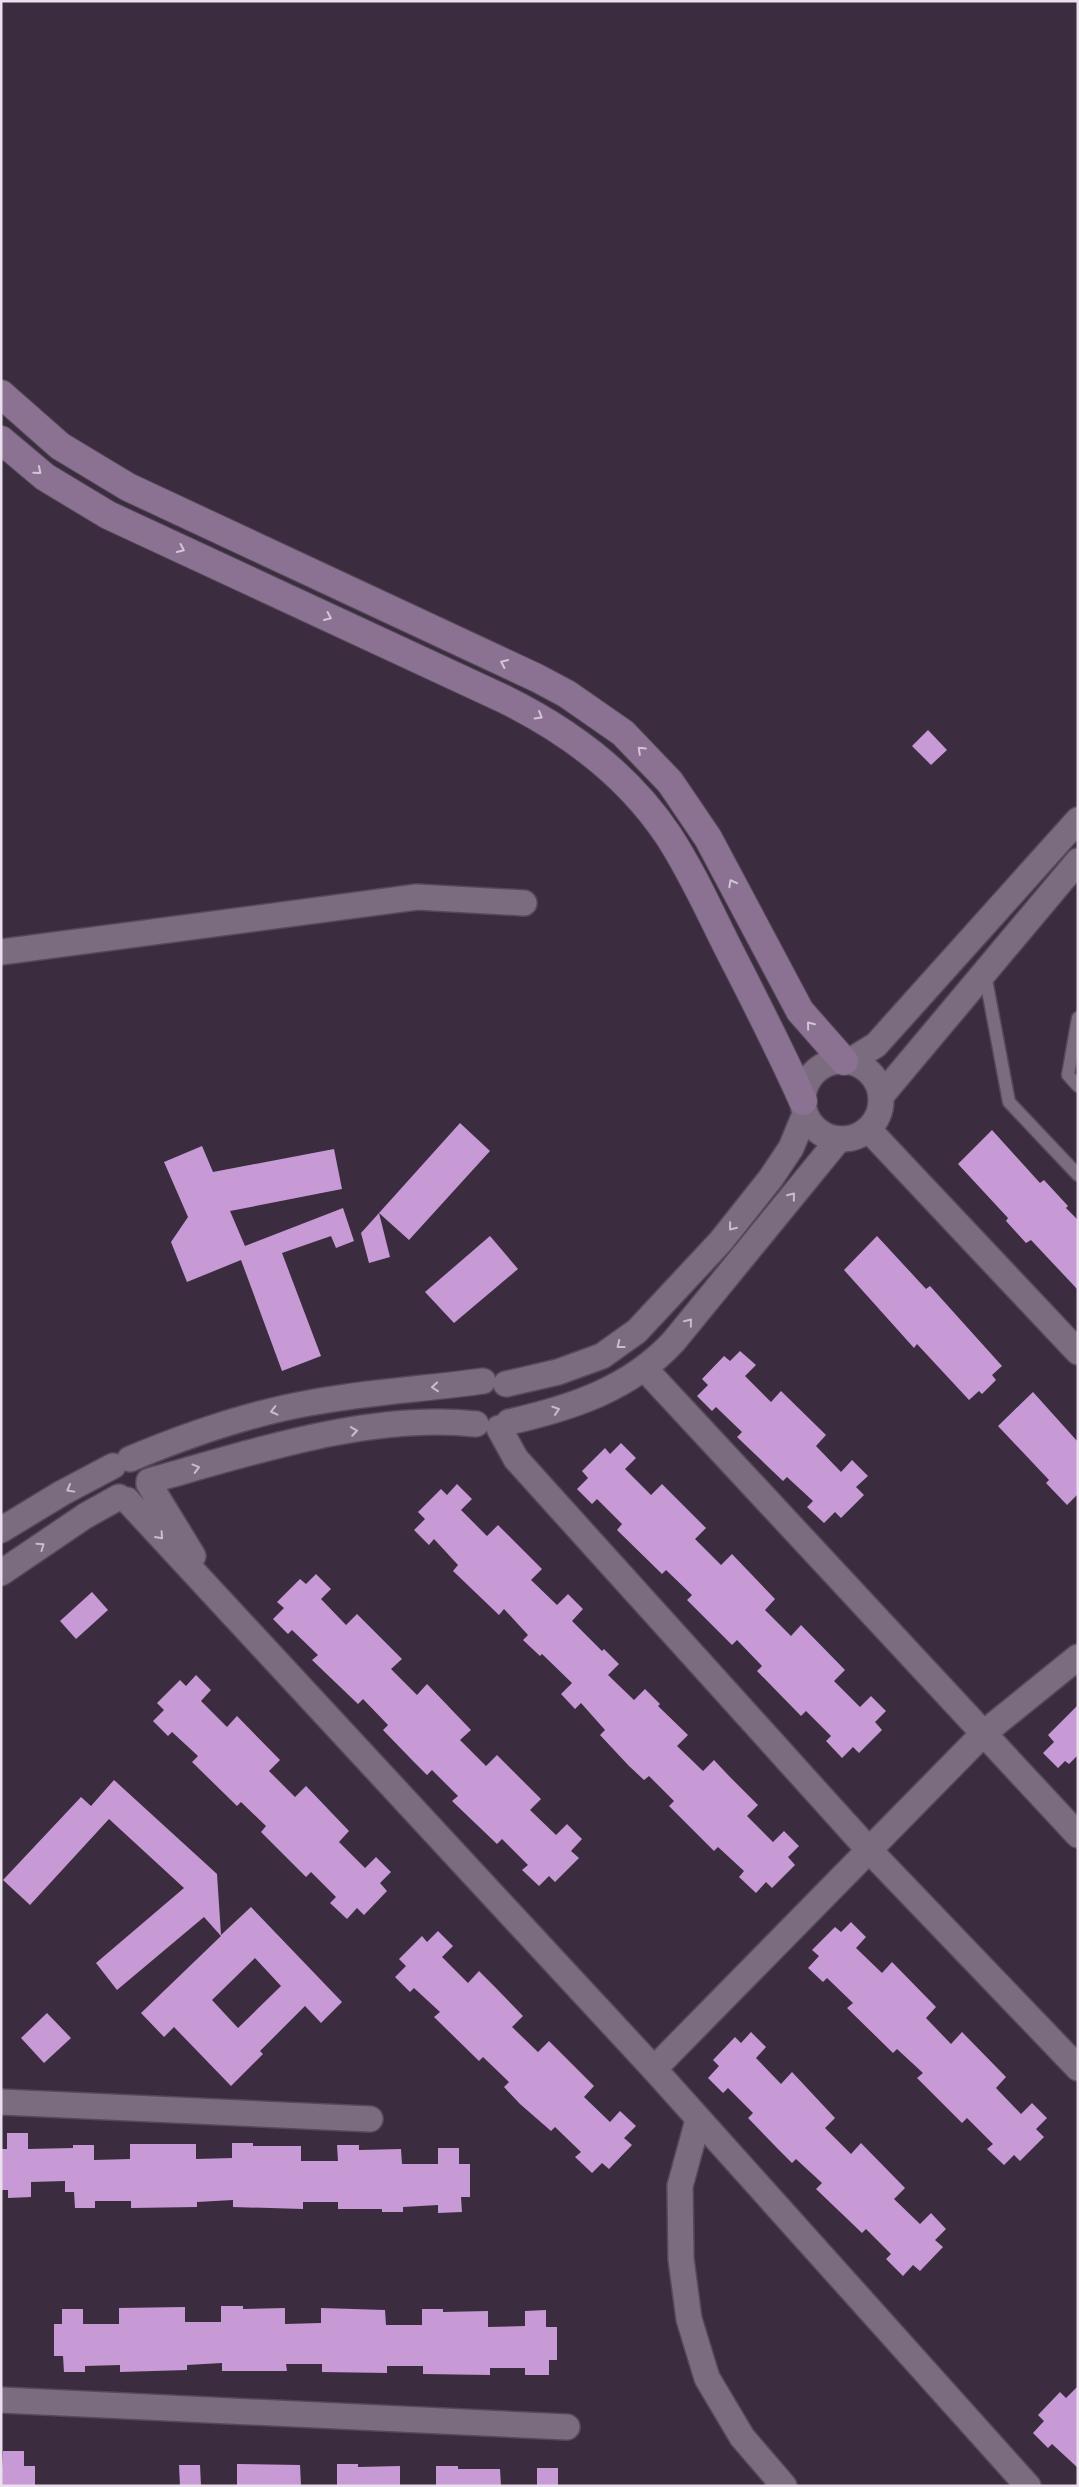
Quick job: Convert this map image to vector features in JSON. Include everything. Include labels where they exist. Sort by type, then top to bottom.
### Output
[{"type":"main road","points":[[1,394],[60,446],[128,486],[537,678],[567,694],[623,733],[670,782],[691,809],[800,1011],[847,1061]]},
{"type":"main road","points":[[1,440],[45,477],[108,515],[504,699],[558,728],[583,745],[628,786],[649,809],[679,853],[775,1040],[804,1107]]},
{"type":"street","points":[[847,1061],[876,1045],[1071,827]]},
{"type":"street","points":[[881,1096],[1078,861],[1071,827]]},
{"type":"street","points":[[1,952],[417,897],[524,903]]},
{"type":"street","points":[[1,1530],[62,1493],[122,1463],[210,1428],[308,1403],[383,1392],[494,1383],[558,1372],[602,1356],[637,1331],[720,1241],[771,1178],[791,1148],[804,1107],[804,1088],[810,1077],[819,1068],[831,1062],[847,1061],[862,1066],[878,1084],[881,1096],[876,1120],[868,1129],[850,1139],[839,1140],[825,1136],[813,1127],[804,1107]]},
{"type":"street","points":[[868,1129],[1078,1352]]},
{"type":"street","points":[[149,1482],[287,1443],[334,1434],[423,1422],[495,1425],[546,1414],[586,1400],[645,1369],[674,1341],[839,1140]]},
{"type":"street","points":[[645,1369],[1078,1835]]},
{"type":"street","points":[[495,1425],[513,1416],[516,1402],[514,1396],[494,1383],[471,1390],[468,1397],[468,1412],[495,1425],[516,1459],[869,1850],[1078,2068]]},
{"type":"street","points":[[1,1574],[86,1516],[123,1499],[133,1500],[143,1494],[149,1482],[149,1474],[142,1464],[122,1463]]},
{"type":"street","points":[[122,1463],[109,1483],[123,1499],[217,1595],[654,2069],[1028,2486]]},
{"type":"street","points":[[149,1482],[217,1595]]},
{"type":"street","points":[[654,2069],[984,1733],[1078,1657]]},
{"type":"street","points":[[1,2102],[370,2119]]},
{"type":"street","points":[[698,2120],[680,2186],[681,2259],[689,2319],[707,2378],[742,2437],[784,2486]]},
{"type":"street","points":[[1,2400],[567,2427]]},
{"type":"lane","points":[[985,974],[1009,1102],[1078,1175]]},
{"type":"lane","points":[[1078,1018],[1068,1075],[1078,1086]]},
{"type":"building","points":[[928,730],[947,750],[931,765],[912,746]]},
{"type":"building","points":[[460,1123],[490,1151],[409,1240],[379,1213]]},
{"type":"building","points":[[992,1130],[1040,1183],[1044,1180],[1078,1220],[1078,1290],[1031,1240],[1026,1243],[1006,1221],[1008,1218],[958,1164]]},
{"type":"building","points":[[202,1146],[213,1172],[334,1149],[342,1189],[230,1211],[245,1246],[343,1208],[354,1241],[336,1248],[331,1236],[282,1253],[321,1356],[282,1371],[241,1260],[187,1282],[171,1242],[188,1217],[164,1162]]},
{"type":"building","points":[[379,1213],[390,1257],[369,1263],[361,1233]]},
{"type":"building","points":[[490,1236],[518,1269],[454,1323],[425,1292]]},
{"type":"building","points":[[877,1236],[926,1289],[930,1286],[1002,1366],[992,1375],[996,1380],[982,1394],[979,1391],[969,1400],[917,1344],[914,1348],[844,1270]]},
{"type":"building","points":[[740,1351],[756,1365],[745,1376],[771,1402],[781,1391],[826,1435],[816,1446],[841,1472],[852,1460],[868,1476],[856,1487],[864,1495],[841,1518],[835,1512],[824,1523],[807,1507],[813,1501],[787,1477],[783,1481],[737,1437],[742,1432],[716,1407],[712,1411],[697,1396],[708,1385],[702,1379],[724,1356],[730,1361]]},
{"type":"building","points":[[1033,1392],[1078,1442],[1078,1494],[1067,1505],[1046,1483],[1049,1480],[998,1426]]},
{"type":"building","points":[[621,1443],[636,1458],[625,1469],[651,1495],[662,1484],[706,1528],[695,1539],[721,1565],[732,1554],[775,1599],[765,1610],[791,1636],[801,1625],[845,1670],[834,1681],[860,1707],[871,1696],[886,1711],[875,1722],[882,1730],[859,1753],[853,1747],[842,1758],[826,1741],[831,1736],[806,1711],[801,1716],[757,1671],[762,1666],[737,1640],[732,1645],[687,1600],[692,1595],[666,1570],[662,1574],[617,1530],[622,1524],[597,1499],[592,1504],[577,1489],[588,1478],[582,1471],[605,1448],[610,1454]]},
{"type":"building","points":[[457,1484],[472,1499],[461,1510],[487,1536],[498,1525],[542,1569],[531,1580],[557,1605],[568,1594],[583,1609],[572,1621],[602,1651],[604,1649],[619,1664],[608,1675],[634,1700],[645,1689],[660,1704],[658,1706],[688,1735],[677,1746],[703,1771],[714,1760],[758,1805],[747,1816],[773,1842],[784,1831],[799,1846],[788,1857],[795,1865],[772,1888],[766,1882],[756,1893],[739,1877],[744,1871],[718,1847],[714,1851],[669,1806],[674,1801],[649,1776],[644,1780],[629,1766],[600,1735],[605,1730],[581,1703],[575,1709],[561,1694],[572,1683],[542,1654],[540,1656],[523,1640],[528,1635],[504,1609],[499,1615],[453,1571],[458,1565],[434,1539],[429,1545],[414,1530],[425,1519],[418,1512],[441,1489],[447,1495]]},
{"type":"building","points":[[316,1574],[331,1589],[321,1599],[346,1625],[357,1614],[402,1659],[391,1669],[417,1695],[427,1684],[471,1730],[460,1740],[486,1766],[497,1755],[541,1799],[530,1810],[556,1835],[567,1824],[582,1839],[571,1851],[579,1858],[555,1882],[549,1876],[539,1886],[522,1870],[528,1865],[502,1839],[497,1844],[452,1801],[458,1796],[432,1770],[427,1775],[383,1730],[388,1725],[363,1699],[358,1704],[312,1660],[318,1655],[292,1630],[288,1634],[273,1619],[284,1608],[277,1602],[300,1579],[306,1584]]},
{"type":"building","points":[[92,1592],[108,1610],[76,1639],[60,1621]]},
{"type":"building","points":[[196,1675],[211,1690],[201,1701],[227,1727],[237,1716],[280,1760],[269,1771],[295,1797],[306,1786],[349,1831],[339,1842],[365,1868],[376,1857],[391,1872],[380,1883],[387,1891],[364,1915],[357,1908],[347,1919],[330,1903],[336,1897],[311,1872],[306,1877],[261,1832],[266,1826],[241,1802],[237,1806],[192,1762],[198,1756],[172,1732],[168,1736],[153,1721],[164,1710],[157,1703],[180,1680],[186,1686]]},
{"type":"building","points":[[1078,1705],[1078,1755],[1069,1764],[1065,1761],[1058,1768],[1043,1753],[1054,1742],[1048,1735]]},
{"type":"building","points":[[114,1780],[217,1874],[221,1935],[251,1907],[342,2002],[321,2023],[305,2006],[260,2051],[263,2054],[231,2086],[174,2027],[164,2037],[141,2013],[221,1936],[204,1917],[117,1990],[96,1963],[184,1888],[109,1819],[30,1905],[3,1880],[81,1797],[91,1806]],"holes":[[[255,1958],[281,1986],[238,2028],[212,2000]]]},
{"type":"building","points":[[851,1922],[866,1937],[856,1948],[882,1973],[892,1962],[936,2007],[926,2018],[951,2044],[962,2032],[1006,2077],[996,2088],[1021,2114],[1032,2103],[1047,2118],[1036,2129],[1044,2137],[1020,2161],[1014,2155],[1004,2165],[987,2149],[993,2144],[967,2118],[962,2123],[917,2078],[923,2073],[897,2049],[893,2053],[847,2008],[853,2003],[827,1978],[823,1982],[808,1968],[819,1956],[812,1950],[835,1927],[841,1932]]},
{"type":"building","points":[[438,1931],[453,1946],[442,1957],[468,1983],[479,1971],[523,2016],[512,2027],[538,2052],[549,2041],[594,2086],[584,2097],[610,2122],[620,2111],[636,2126],[624,2138],[632,2145],[609,2169],[602,2163],[592,2173],[575,2157],[581,2152],[555,2127],[551,2131],[520,2104],[504,2087],[509,2082],[483,2057],[479,2061],[434,2017],[440,2012],[414,1988],[410,1992],[395,1977],[406,1966],[399,1959],[422,1936],[427,1942]]},
{"type":"building","points":[[47,2013],[71,2038],[44,2063],[21,2038]]},
{"type":"building","points":[[751,2032],[766,2047],[756,2058],[781,2084],[792,2072],[835,2118],[825,2128],[851,2154],[861,2143],[905,2188],[894,2199],[920,2224],[931,2213],[946,2229],[935,2240],[943,2247],[920,2271],[913,2265],[903,2276],[886,2259],[891,2254],[866,2229],[862,2233],[816,2189],[822,2183],[796,2159],[792,2163],[777,2148],[748,2118],[753,2113],[728,2088],[723,2093],[708,2078],[719,2066],[713,2060],[735,2037],[741,2043]]},
{"type":"building","points":[[7,2133],[28,2133],[28,2149],[73,2148],[73,2145],[94,2145],[94,2160],[130,2159],[130,2144],[196,2144],[196,2159],[232,2158],[232,2143],[253,2143],[253,2146],[301,2146],[301,2161],[338,2161],[337,2145],[359,2145],[359,2150],[401,2149],[402,2164],[438,2164],[438,2148],[459,2148],[459,2164],[470,2164],[470,2197],[461,2197],[462,2212],[438,2213],[438,2205],[403,2207],[403,2212],[382,2212],[382,2209],[338,2209],[338,2202],[303,2202],[303,2209],[233,2207],[233,2200],[197,2202],[197,2207],[131,2208],[131,2201],[95,2201],[95,2208],[75,2208],[74,2192],[65,2192],[65,2181],[31,2182],[31,2197],[8,2198],[8,2190],[1,2190],[1,2149],[7,2149]]},
{"type":"building","points":[[221,2306],[243,2306],[243,2309],[285,2308],[285,2324],[321,2323],[321,2308],[385,2310],[386,2325],[422,2325],[422,2309],[443,2309],[443,2312],[488,2311],[488,2327],[525,2326],[525,2311],[546,2310],[546,2327],[557,2327],[557,2360],[549,2360],[549,2375],[525,2375],[525,2368],[490,2368],[490,2375],[423,2374],[423,2366],[387,2366],[387,2373],[322,2372],[322,2364],[286,2364],[287,2371],[222,2371],[222,2363],[187,2365],[187,2370],[120,2372],[120,2365],[85,2366],[85,2372],[64,2372],[63,2356],[54,2356],[54,2324],[62,2324],[62,2309],[83,2309],[83,2324],[119,2324],[119,2308],[185,2307],[185,2322],[221,2322]]},
{"type":"building","points":[[1078,2386],[1078,2468],[1052,2444],[1048,2448],[1033,2433],[1044,2421],[1038,2415],[1060,2392],[1066,2398]]},
{"type":"building","points":[[3,2451],[24,2451],[24,2466],[35,2466],[35,2486],[1,2486]]},
{"type":"building","points":[[237,2464],[300,2465],[301,2486],[237,2486]]},
{"type":"building","points":[[337,2464],[358,2464],[358,2467],[400,2466],[400,2486],[337,2486]]},
{"type":"building","points":[[179,2465],[200,2465],[201,2486],[180,2486]]},
{"type":"building","points":[[436,2466],[458,2466],[458,2469],[500,2469],[501,2486],[436,2486]]},
{"type":"building","points":[[537,2468],[558,2468],[558,2486],[537,2486]]}]
